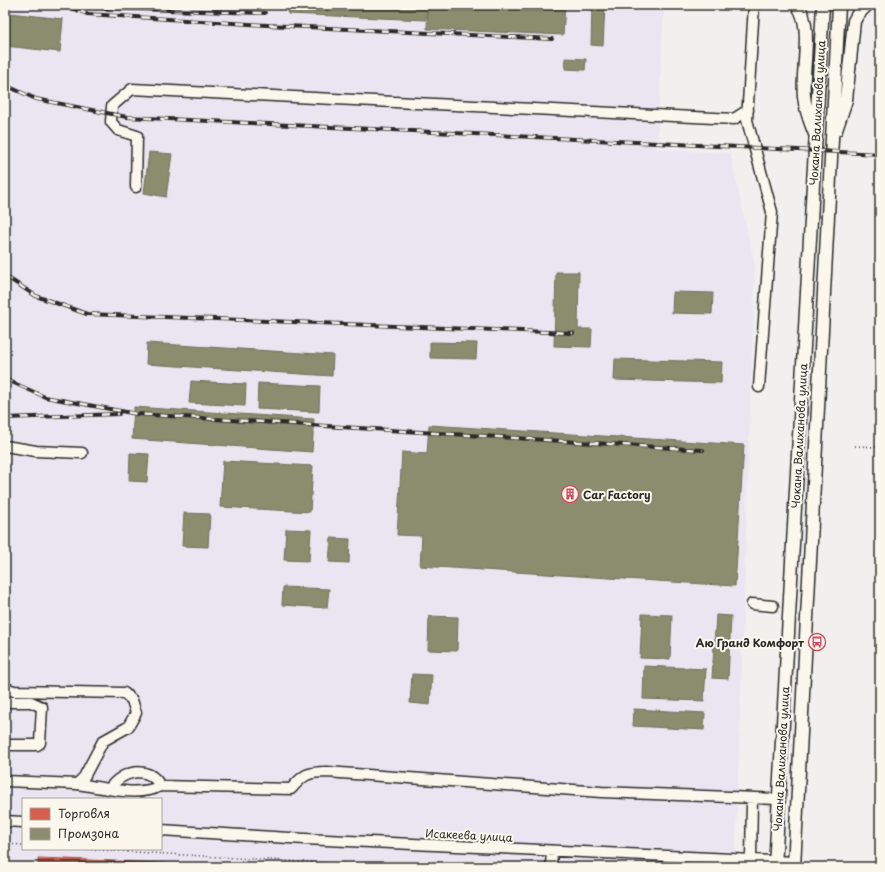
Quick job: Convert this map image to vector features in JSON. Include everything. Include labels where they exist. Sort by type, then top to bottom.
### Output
[{"type":"main road","points":[[797,5],[805,21],[804,96],[807,114],[816,139]]},
{"type":"main road","name":"Чокана Валиханова улица","points":[[776,864],[823,5]]},
{"type":"main road","name":"Чокана Валиханова улица","points":[[794,864],[839,5]]},
{"type":"main road","points":[[832,140],[846,100],[854,21],[858,14],[867,5]]},
{"type":"main road","points":[[789,607],[807,608]]},
{"type":"street","points":[[754,5],[747,120],[772,212],[759,387]]},
{"type":"street","points":[[136,187],[137,136],[118,130],[111,122],[112,106],[132,89],[734,119],[748,110]]},
{"type":"street","points":[[5,446],[36,451],[82,453]]},
{"type":"street","points":[[752,604],[773,606]]},
{"type":"street","points":[[5,688],[14,691],[124,693],[132,700],[136,713],[128,727],[103,741],[84,777],[76,784]]},
{"type":"street","points":[[5,702],[32,702],[42,707],[40,743],[37,745],[5,745]]},
{"type":"street","points":[[110,788],[115,781],[135,771],[148,773],[160,786]]},
{"type":"street","points":[[5,781],[76,784],[110,788],[132,793],[151,791],[160,786],[291,789],[301,777],[312,772],[328,772],[602,792],[779,800]]},
{"type":"street","points":[[751,860],[752,799]]},
{"type":"street","points":[[5,821],[22,822]]},
{"type":"street","name":"Исакеева улица","points":[[162,830],[552,851],[710,862],[751,860],[776,864],[794,864]]},
{"type":"street","points":[[551,867],[552,851]]},
{"type":"path","points":[[855,446],[880,447]]},
{"type":"path","points":[[5,844],[22,846]]},
{"type":"path","points":[[100,850],[434,867]]},
{"type":"shaded area","points":[[5,5],[664,5],[657,149],[730,153],[755,266],[735,867],[5,867]]},
{"type":"building: Торговля","points":[[38,858],[65,859],[251,867],[38,867]]},
{"type":"building: Промзона","points":[[5,5],[10,5],[10,13],[63,19],[60,52],[5,46]]},
{"type":"building: Промзона","points":[[288,5],[427,5],[426,20],[288,14]]},
{"type":"building: Промзона","points":[[428,5],[565,5],[563,35],[427,29]]},
{"type":"building: Промзона","points":[[592,5],[605,5],[603,46],[591,45]]},
{"type":"building: Промзона","points":[[565,58],[586,59],[585,70],[565,69]]},
{"type":"building: Промзона","points":[[149,152],[172,154],[166,197],[144,193]]},
{"type":"building: Промзона","points":[[556,272],[579,272],[578,329],[592,329],[591,347],[554,346]]},
{"type":"building: Промзона","points":[[673,292],[713,293],[712,314],[672,313]]},
{"type":"building: Промзона","points":[[430,342],[477,343],[476,359],[430,358]]},
{"type":"building: Промзона","points":[[147,343],[333,355],[332,376],[146,364]]},
{"type":"building: Промзона","points":[[615,359],[722,362],[721,383],[614,380]]},
{"type":"building: Промзона","points":[[191,381],[246,384],[245,406],[189,403]]},
{"type":"building: Промзона","points":[[258,383],[320,386],[319,412],[257,409]]},
{"type":"building: Промзона","points":[[134,407],[314,419],[312,452],[132,439]]},
{"type":"building: Промзона","name":"Car Factory","points":[[429,425],[744,445],[735,586],[420,566],[422,536],[397,535],[402,452],[427,454]]},
{"type":"building: Промзона","points":[[130,453],[149,454],[147,482],[129,481]]},
{"type":"building: Промзона","points":[[223,461],[313,466],[310,512],[220,507]]},
{"type":"building: Промзона","points":[[184,513],[210,514],[208,547],[182,546]]},
{"type":"building: Промзона","points":[[286,529],[311,530],[309,561],[284,560]]},
{"type":"building: Промзона","points":[[331,538],[350,539],[349,563],[329,562]]},
{"type":"building: Промзона","points":[[283,587],[329,589],[327,608],[282,605]]},
{"type":"building: Промзона","points":[[642,614],[672,615],[670,659],[640,658]]},
{"type":"building: Промзона","points":[[716,615],[731,616],[728,679],[712,678]]},
{"type":"building: Промзона","points":[[429,616],[458,617],[457,651],[428,650]]},
{"type":"building: Промзона","points":[[644,666],[706,669],[704,701],[643,699]]},
{"type":"building: Промзона","points":[[412,674],[432,675],[430,705],[410,703]]},
{"type":"building: Промзона","points":[[634,709],[705,713],[704,730],[633,726]]},
{"type":"railway","points":[[63,5],[87,14],[267,25],[552,39]]},
{"type":"railway","points":[[94,5],[106,8],[265,13]]},
{"type":"railway","points":[[5,85],[36,99],[127,117],[880,154]]},
{"type":"railway","points":[[5,276],[36,296],[87,314],[573,333]]},
{"type":"railway","points":[[5,379],[45,397],[137,414],[703,450]]},
{"type":"railway","points":[[5,418],[119,414]]},
{"type":"place","name":"Car Factory","points":[[570,494]]},
{"type":"place","name":"Аю Гранд Комфорт","points":[[817,642]]}]
